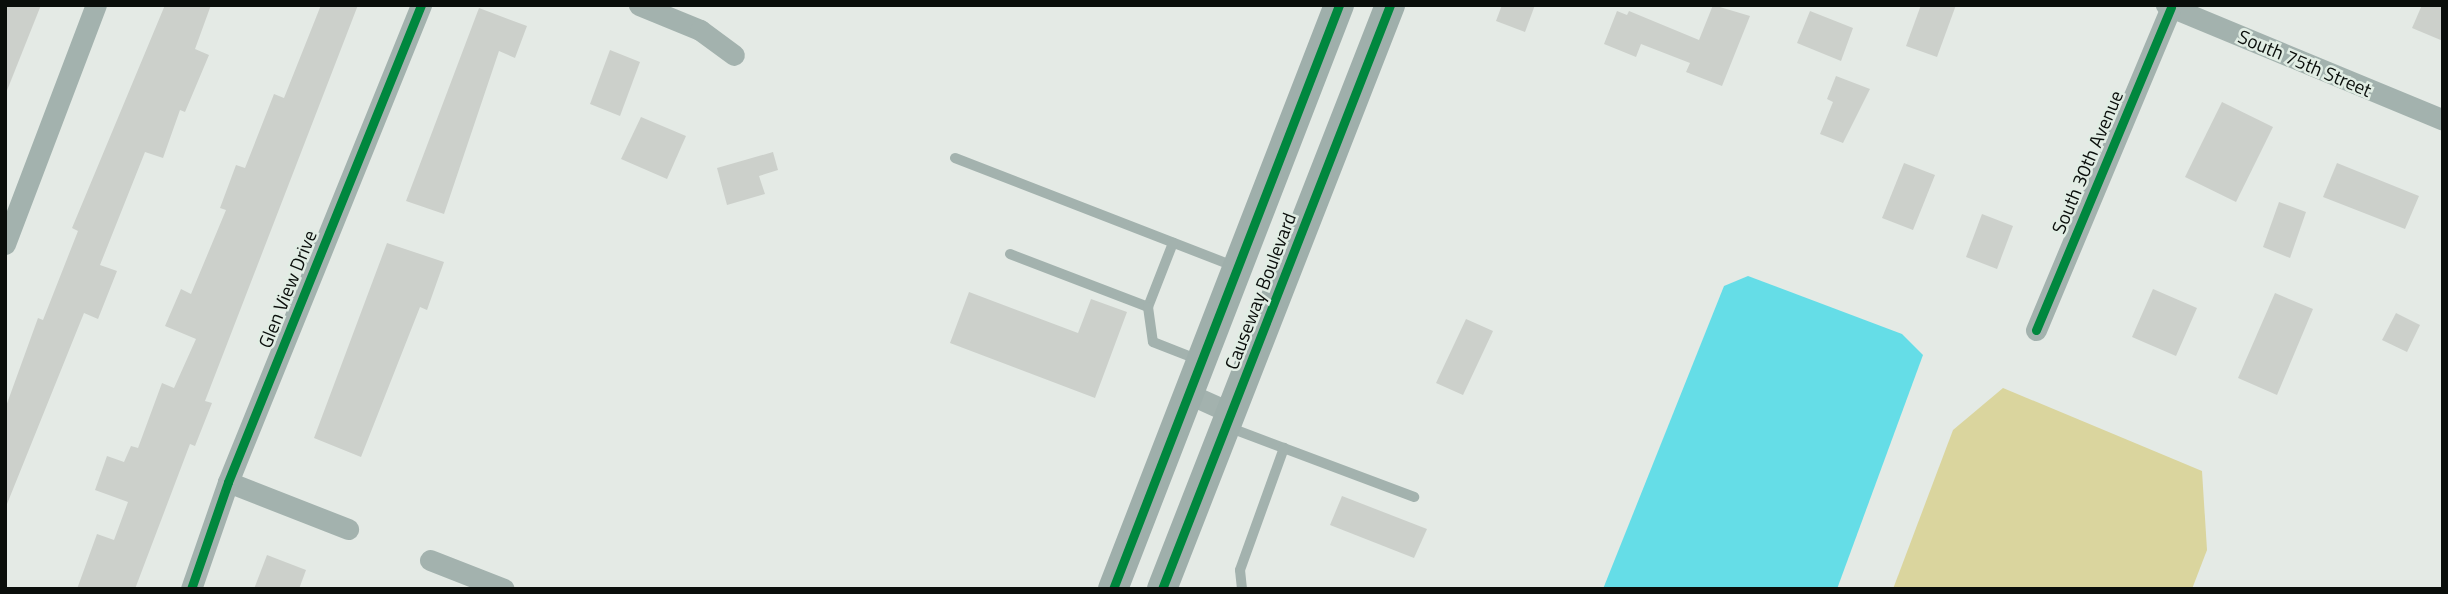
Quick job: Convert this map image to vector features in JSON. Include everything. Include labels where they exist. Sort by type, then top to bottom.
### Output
[{"type":"main road","name":"Causeway Boulevard","points":[[1113,589],[1339,5]]},
{"type":"main road","name":"Causeway Boulevard","points":[[1162,589],[1390,5]]},
{"type":"street","points":[[5,244],[96,5]]},
{"type":"street","name":"Glen View Drive","points":[[191,589],[228,482],[421,5]]},
{"type":"street","points":[[639,5],[700,30],[734,55]]},
{"type":"street","name":"South 75th Street","points":[[2169,6],[2443,120]]},
{"type":"street","name":"South 30th Avenue","points":[[2036,330],[2169,6]]},
{"type":"street","points":[[1189,394],[1228,419]]},
{"type":"street","points":[[228,482],[348,529]]},
{"type":"street","points":[[430,561],[504,589]]},
{"type":"lane","points":[[955,158],[1238,268]]},
{"type":"lane","points":[[1173,243],[1148,307],[1153,342],[1202,361]]},
{"type":"lane","points":[[1010,254],[1148,307]]},
{"type":"lane","points":[[1228,419],[1284,448],[1414,497]]},
{"type":"lane","points":[[1242,589],[1240,570],[1284,448]]},
{"type":"shaded area","points":[[2003,388],[2202,471],[2207,550],[2192,589],[1893,589],[1953,430]]},
{"type":"water","points":[[1748,276],[1902,334],[1923,355],[1837,589],[1603,589],[1724,286]]},
{"type":"building","points":[[5,5],[41,5],[6,93],[5,93]]},
{"type":"building","points":[[165,5],[211,5],[195,49],[209,55],[185,112],[180,110],[163,158],[145,152],[100,265],[117,271],[98,319],[84,313],[5,509],[5,409],[38,318],[43,320],[78,231],[72,228]]},
{"type":"building","points":[[321,5],[358,5],[205,401],[212,403],[195,446],[190,444],[135,589],[77,589],[97,534],[114,540],[128,502],[95,490],[107,456],[124,462],[131,446],[138,448],[162,383],[174,388],[196,339],[165,326],[181,289],[191,294],[226,210],[220,208],[236,165],[245,168],[274,94],[284,98]]},
{"type":"building","points":[[1502,5],[1535,5],[1525,32],[1496,21]]},
{"type":"building","points":[[1713,5],[1750,16],[1722,86],[1686,72],[1690,63],[1641,44],[1636,57],[1604,44],[1617,11],[1627,15],[1629,11],[1699,40]]},
{"type":"building","points":[[1921,5],[1956,5],[1937,57],[1906,46]]},
{"type":"building","points":[[2422,5],[2443,5],[2443,41],[2412,28]]},
{"type":"building","points":[[479,8],[527,26],[515,58],[499,51],[444,214],[406,201]]},
{"type":"building","points":[[1810,11],[1853,28],[1841,61],[1797,43]]},
{"type":"building","points":[[610,50],[640,62],[620,116],[590,104]]},
{"type":"building","points":[[1836,76],[1870,89],[1843,143],[1820,134],[1833,102],[1827,99]]},
{"type":"building","points":[[2222,102],[2273,127],[2236,202],[2185,177]]},
{"type":"building","points":[[641,117],[686,136],[667,179],[621,159]]},
{"type":"building","points":[[773,152],[778,170],[759,176],[765,194],[727,205],[717,168]]},
{"type":"building","points":[[1904,163],[1935,175],[1913,230],[1882,218]]},
{"type":"building","points":[[2337,163],[2419,196],[2405,229],[2323,197]]},
{"type":"building","points":[[2279,202],[2306,212],[2290,258],[2263,247]]},
{"type":"building","points":[[1982,214],[2013,226],[1997,269],[1966,257]]},
{"type":"building","points":[[387,243],[444,262],[427,310],[420,307],[361,457],[314,438]]},
{"type":"building","points":[[2153,289],[2197,308],[2176,356],[2132,337]]},
{"type":"building","points":[[969,292],[1078,333],[1091,299],[1127,312],[1095,398],[950,343]]},
{"type":"building","points":[[2275,293],[2313,309],[2277,395],[2238,378]]},
{"type":"building","points":[[2396,313],[2420,325],[2407,352],[2382,340]]},
{"type":"building","points":[[1466,319],[1493,331],[1463,395],[1436,383]]},
{"type":"building","points":[[1342,496],[1427,529],[1414,558],[1330,525]]},
{"type":"building","points":[[267,555],[306,570],[299,589],[254,589]]},
{"type":"cycle path","points":[[191,589],[228,482],[421,5]]},
{"type":"cycle path","points":[[1113,589],[1339,5]]},
{"type":"cycle path","points":[[1162,589],[1390,5]]},
{"type":"cycle path","points":[[2036,330],[2171,7]]}]
